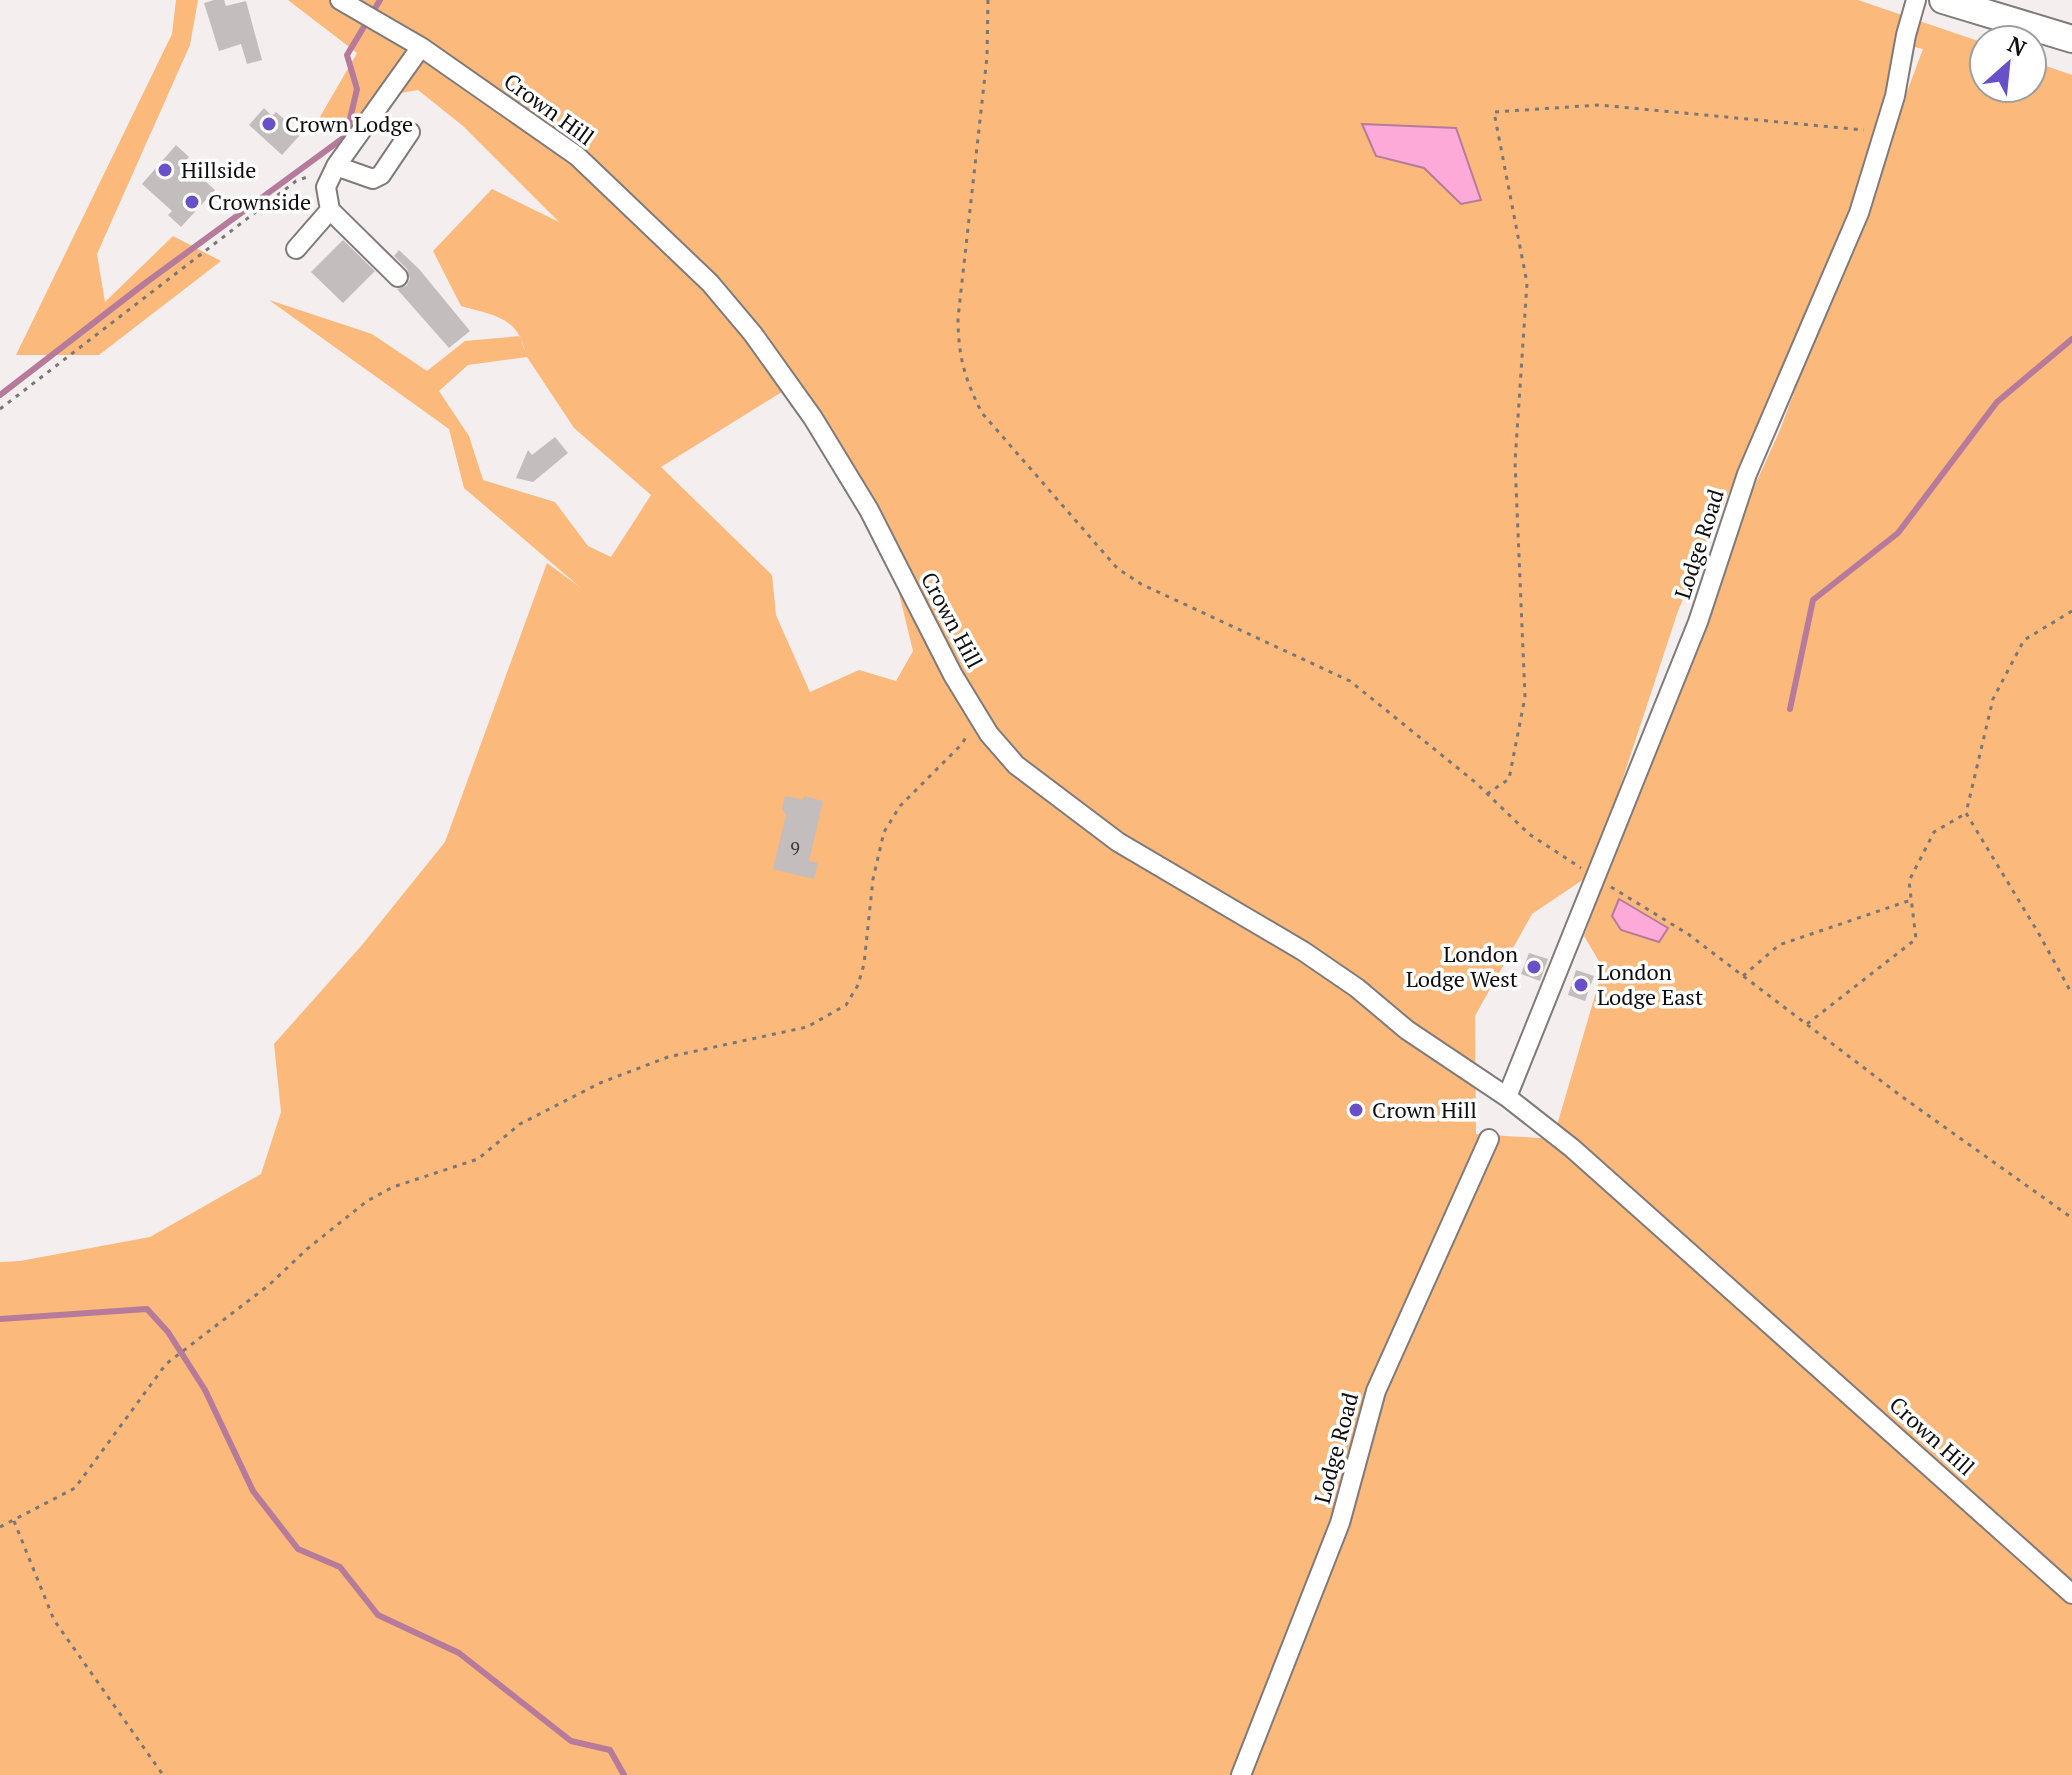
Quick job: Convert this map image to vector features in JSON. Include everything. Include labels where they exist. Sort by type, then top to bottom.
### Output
[{"type":"highway","points":[[1943,0],[2072,39]]},
{"type":"street","name":"Crown Hill","points":[[340,0],[421,47],[577,156],[710,283],[753,334],[813,418],[869,510],[953,675],[989,734],[1016,765],[1118,842],[1303,951],[1357,988],[1407,1030],[1507,1097],[1572,1148],[2072,1594]]},
{"type":"street","name":"Lodge Road","points":[[1507,1097],[1698,622],[1747,474],[1859,213],[1895,96],[1916,0]]},
{"type":"street","points":[[398,277],[330,210],[326,187],[336,166],[421,47]]},
{"type":"street","points":[[336,166],[373,179],[381,175],[410,132]]},
{"type":"street","points":[[296,249],[330,210]]},
{"type":"street","name":"Lodge Road","points":[[1241,1775],[1340,1523],[1376,1391],[1489,1139]]},
{"type":"path","points":[[988,0],[987,57],[958,318],[958,346],[967,384],[982,413],[1117,568],[1141,584],[1350,681],[1487,794],[1529,834],[1688,934],[1901,1096],[2072,1218]]},
{"type":"path","points":[[1487,794],[1509,779],[1525,697],[1515,462],[1527,283],[1494,112],[1599,105],[1884,132]]},
{"type":"path","points":[[0,409],[296,181],[336,166]]},
{"type":"path","points":[[2072,611],[2024,640],[1993,699],[1966,813],[2072,994]]},
{"type":"path","points":[[0,1527],[75,1488],[166,1364],[269,1285],[307,1249],[367,1201],[393,1187],[478,1159],[520,1124],[600,1083],[668,1057],[807,1027],[846,1005],[858,985],[864,964],[873,879],[884,832],[900,806],[961,745],[979,717]]},
{"type":"path","points":[[1807,1024],[1916,939],[1909,881],[1934,832],[1966,813]]},
{"type":"path","points":[[1743,976],[1779,945],[1911,900]]},
{"type":"path","points":[[14,1520],[54,1620],[163,1775]]},
{"type":"shaded area","points":[[176,0],[198,0],[190,45],[97,254],[105,302],[173,236],[221,261],[99,355],[16,355],[172,34]]},
{"type":"shaded area","points":[[288,0],[1858,0],[1968,38],[1968,104],[2048,104],[2048,67],[2072,75],[2072,1775],[0,1775],[0,1262],[150,1237],[261,1174],[281,1112],[274,1044],[362,945],[445,842],[547,563],[581,588],[464,488],[449,429],[269,300],[372,334],[427,371],[465,341],[519,336],[502,319],[461,306],[433,251],[492,189],[559,222],[463,126],[418,90],[378,97],[346,136],[317,122],[357,53]],"holes":[[[1902,44],[1923,49],[1780,430],[1695,617],[1655,742],[1584,936],[1603,968],[1553,1139],[1476,1134],[1475,1016],[1532,914],[1590,875],[1593,869],[1678,611],[1884,132]],[[527,357],[574,428],[651,495],[611,557],[588,546],[555,502],[483,480],[469,436],[439,391],[468,365]],[[790,387],[888,548],[913,651],[896,681],[859,670],[810,692],[776,615],[772,575],[661,467]]]},
{"type":"shaded area","points":[[1362,124],[1456,128],[1481,200],[1461,204],[1424,168],[1376,156]]},
{"type":"shaded area","points":[[1619,899],[1668,928],[1659,942],[1621,930],[1612,916]]},
{"type":"building","points":[[224,0],[226,6],[246,1],[262,60],[247,64],[241,44],[219,51],[204,3]]},
{"type":"building","name":"Crown Lodge","points":[[264,108],[272,116],[276,112],[301,134],[282,155],[249,125]]},
{"type":"building","points":[[176,145],[189,157],[184,162],[215,190],[181,227],[168,215],[172,211],[142,184]]},
{"type":"building","points":[[343,240],[375,271],[343,303],[311,272]]},
{"type":"building","points":[[399,250],[419,269],[470,331],[449,348],[397,289],[406,286],[410,279],[407,269],[394,256]]},
{"type":"building","points":[[555,437],[568,453],[533,482],[516,478],[528,450],[532,455]]},
{"type":"building","points":[[785,796],[803,800],[804,796],[823,801],[809,861],[818,863],[814,879],[773,869],[786,815],[782,809]]},
{"type":"building","name":"London Lodge West","points":[[1529,953],[1548,959],[1540,981],[1521,974]]},
{"type":"building","name":"London Lodge East","points":[[1576,970],[1594,976],[1585,1001],[1568,995]]},
{"type":"waterway","points":[[0,395],[144,284],[346,136],[357,89],[347,55],[380,0]]},
{"type":"waterway","points":[[1790,709],[1813,600],[1898,533],[1997,402],[2072,339]]},
{"type":"waterway","points":[[0,1319],[147,1309],[168,1332],[205,1390],[253,1491],[298,1549],[340,1567],[378,1615],[459,1653],[571,1741],[610,1750],[624,1775]]},
{"type":"place","name":"Crown Lodge","points":[[269,124]]},
{"type":"place","name":"Hillside","points":[[165,170]]},
{"type":"place","name":"Crownside","points":[[192,202]]},
{"type":"place","name":"London Lodge West","points":[[1534,967]]},
{"type":"place","name":"London Lodge East","points":[[1581,985]]},
{"type":"place","name":"Crown Hill","points":[[1356,1110]]}]
